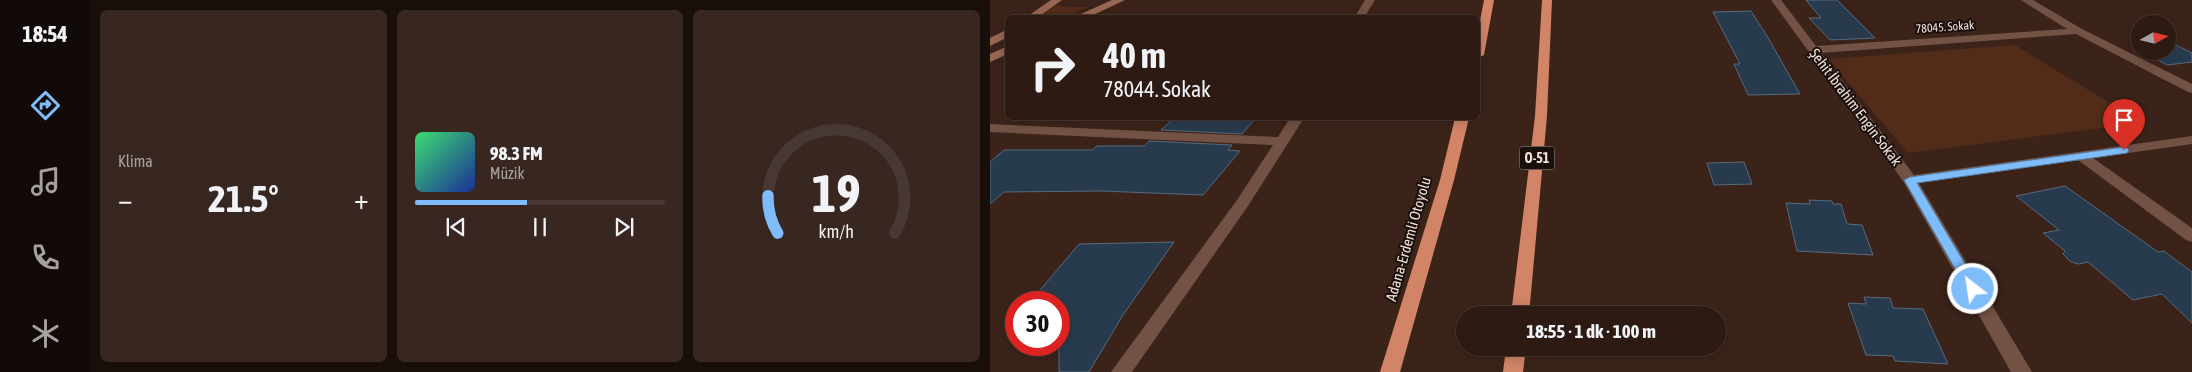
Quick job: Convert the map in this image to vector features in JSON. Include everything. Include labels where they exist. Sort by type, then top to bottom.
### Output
[{"type":"highway","points":[[1480,45],[1489,0]]},
{"type":"highway","name":"O-51","points":[[1521,306],[1541,116],[1547,0]]},
{"type":"highway","name":"Adana-Erdemli Otoyolu","points":[[1390,372],[1447,180],[1462,120]]},
{"type":"highway","points":[[1513,372],[1515,356]]},
{"type":"main road","points":[[1034,15],[1057,0]]},
{"type":"main road","points":[[1084,15],[1120,0]]},
{"type":"main road","points":[[990,43],[1005,34]]},
{"type":"main road","points":[[990,59],[1005,51]]},
{"type":"street","points":[[1361,15],[1370,0]]},
{"type":"street","name":"Şehit İbrahim Engin Sokak","points":[[1776,0],[1910,180],[2022,372]]},
{"type":"street","points":[[2026,0],[2078,31],[2192,90]]},
{"type":"street","name":"78045. Sokak","points":[[1813,50],[2078,31]]},
{"type":"street","points":[[1121,372],[1243,204],[1296,120]]},
{"type":"street","points":[[990,128],[1282,141]]},
{"type":"street","points":[[1910,180],[2192,140]]},
{"type":"street","points":[[2081,156],[2192,236]]},
{"type":"shaded area","points":[[1056,5],[1089,7],[1070,15],[1042,15]]},
{"type":"shaded area","points":[[2015,45],[2142,123],[1908,153],[1828,59]]},
{"type":"building","points":[[1806,0],[1837,0],[1875,38],[1830,40],[1809,18],[1821,18]]},
{"type":"building","points":[[1751,11],[1800,94],[1748,95],[1734,64],[1740,64],[1713,12]]},
{"type":"building","points":[[2176,45],[2192,53],[2192,62],[2167,65],[2158,60],[2176,60]]},
{"type":"building","points":[[1172,120],[1254,120],[1242,134],[1161,130]]},
{"type":"building","points":[[1149,141],[1232,145],[1228,150],[1240,151],[1203,195],[1101,191],[1004,192],[990,204],[990,162],[1004,150],[1092,150],[1097,146],[1145,146]]},
{"type":"building","points":[[1744,162],[1752,184],[1714,185],[1707,163]]},
{"type":"building","points":[[2065,186],[2158,252],[2164,251],[2192,272],[2192,323],[2162,294],[2133,300],[2088,262],[2079,264],[2071,262],[2063,254],[2065,251],[2043,233],[2059,230],[2016,196]]},
{"type":"building","points":[[1809,200],[1832,201],[1833,204],[1841,204],[1847,224],[1862,225],[1873,255],[1797,251],[1786,203],[1810,204]]},
{"type":"building","points":[[1174,242],[1123,315],[1089,372],[1059,372],[1059,356],[1070,356],[1070,291],[1039,291],[1079,244]]},
{"type":"building","points":[[1864,297],[1890,298],[1893,308],[1923,309],[1948,364],[1895,361],[1893,356],[1866,355],[1848,303],[1866,304]]},
{"type":"route","points":[[1973,289],[1910,180],[2124,150]]}]
